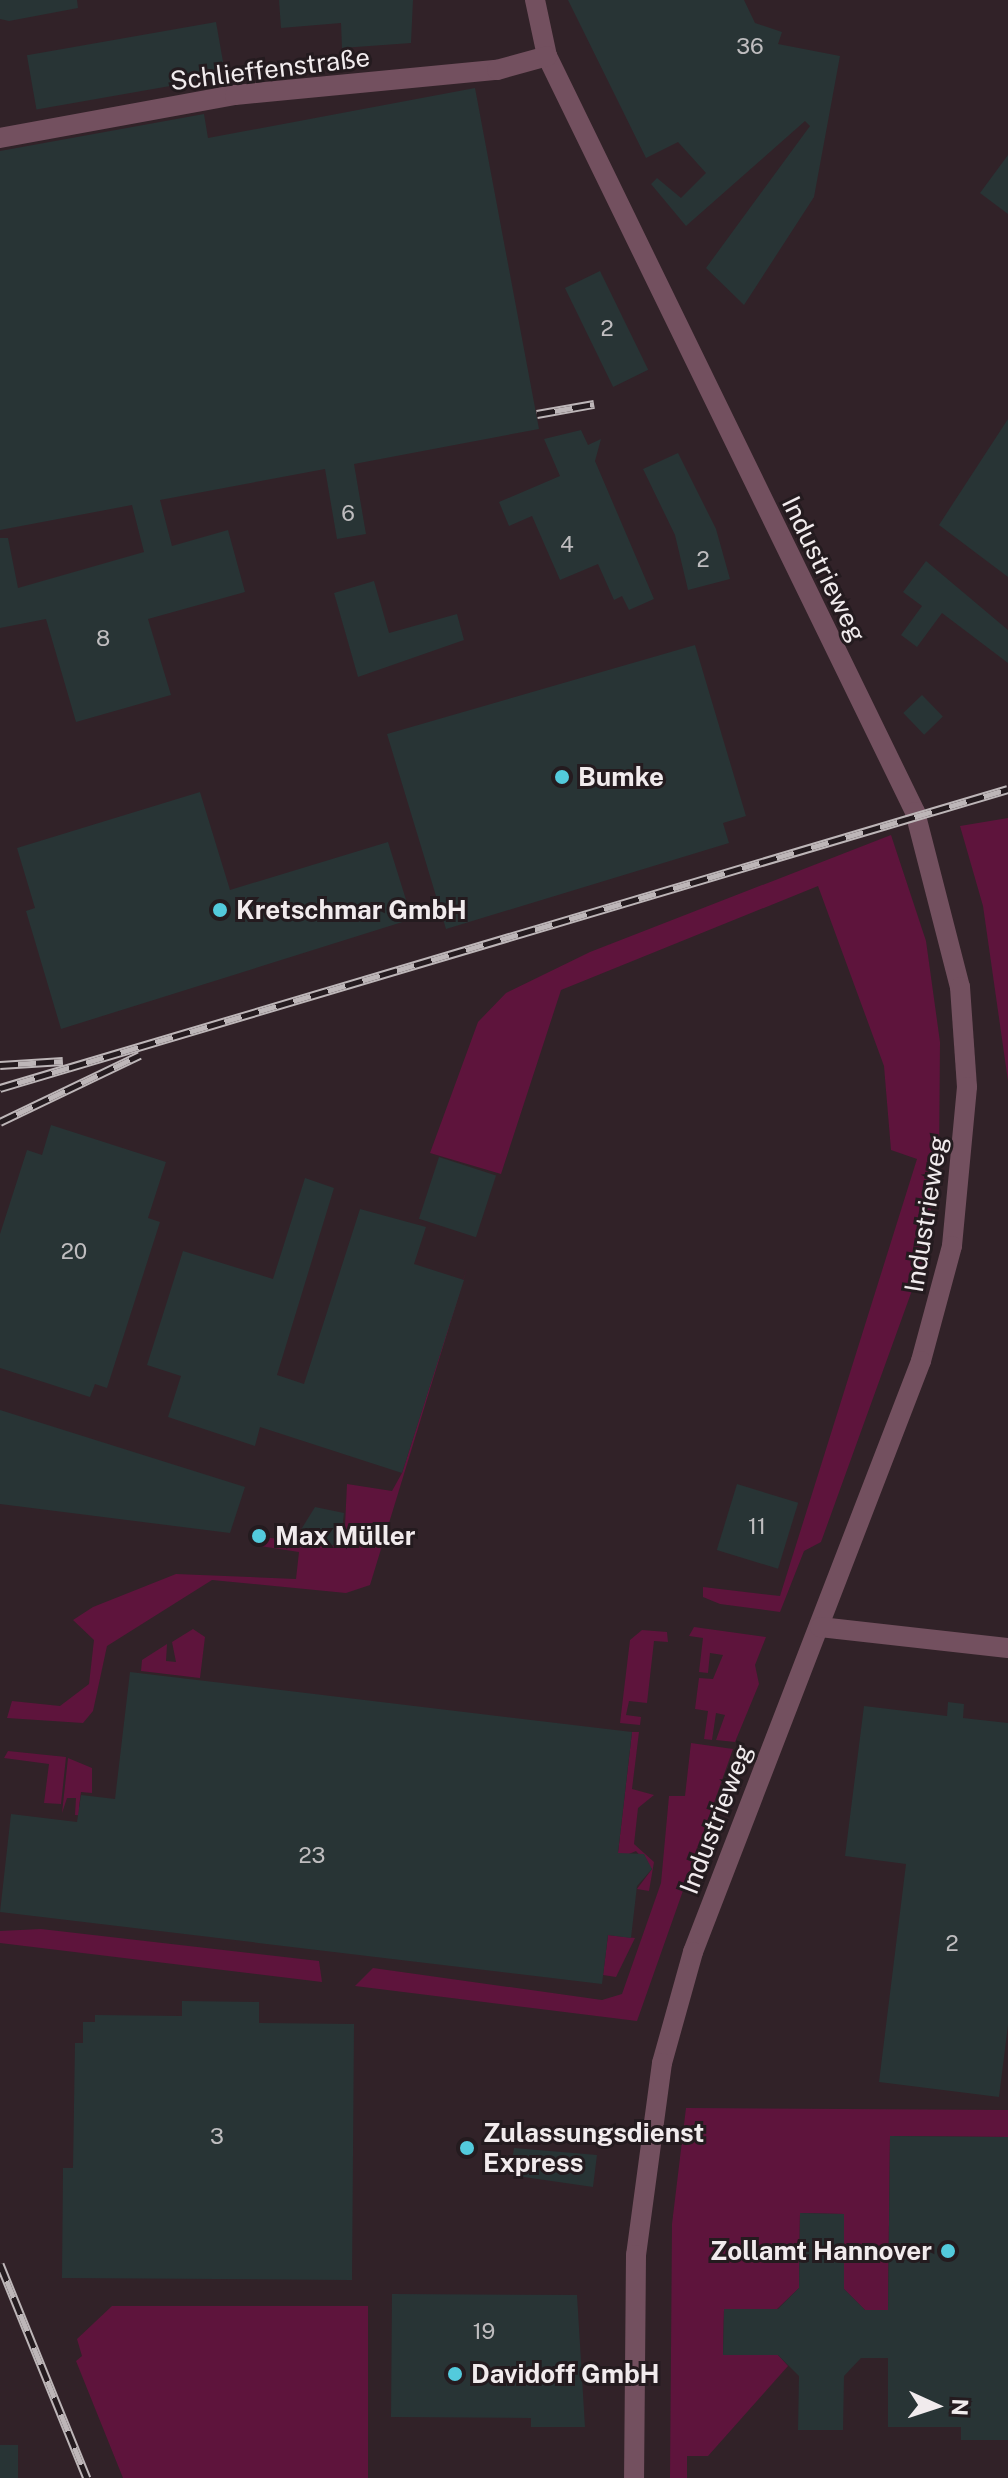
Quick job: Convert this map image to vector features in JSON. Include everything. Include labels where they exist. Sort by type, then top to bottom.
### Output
[{"type":"street","name":"Industrieweg","points":[[535,0],[547,56],[915,812],[960,987],[965,1143],[945,1281],[901,1422],[693,1952],[662,2063],[636,2255],[634,2478]]},
{"type":"street","name":"Schlieffenstraße","points":[[0,138],[235,95],[497,70],[547,56]]},
{"type":"street","points":[[820,1627],[1008,1648]]},
{"type":"shaded area","points":[[0,0],[1008,0],[1008,2478],[0,2478]]},
{"type":"shaded area","points":[[1008,818],[1008,1081],[983,906],[960,826]]},
{"type":"shaded area","points":[[891,835],[926,941],[940,1042],[939,1159],[923,1260],[821,1542],[804,1551],[780,1612],[720,1604],[703,1597],[703,1587],[780,1596],[917,1159],[891,1150],[884,1066],[818,886],[561,990],[501,1174],[430,1153],[478,1022],[506,993],[590,952]]},
{"type":"shaded area","points":[[468,1265],[370,1585],[346,1593],[212,1580],[107,1646],[93,1711],[83,1723],[7,1718],[12,1701],[60,1706],[89,1684],[94,1640],[73,1620],[93,1607],[176,1574],[296,1579],[299,1552],[260,1546],[255,1536],[344,1547],[347,1484],[392,1491],[402,1473]]},
{"type":"shaded area","points":[[694,1627],[766,1637],[755,1665],[759,1684],[735,1742],[716,1740],[725,1715],[716,1713],[712,1740],[704,1739],[708,1711],[695,1709],[699,1678],[713,1679],[723,1655],[710,1653],[708,1673],[699,1672],[703,1638],[689,1636]]},
{"type":"shaded area","points":[[193,1629],[205,1637],[200,1678],[141,1671],[142,1660],[167,1644],[166,1661],[176,1662],[172,1642]]},
{"type":"shaded area","points":[[642,1630],[667,1632],[668,1642],[654,1641],[647,1703],[629,1701],[626,1715],[641,1717],[640,1725],[620,1723],[630,1640]]},
{"type":"shaded area","points":[[632,1732],[639,1732],[632,1789],[654,1795],[638,1808],[634,1844],[654,1862],[649,1891],[637,1889],[652,1869],[636,1851],[624,1856],[614,1887]]},
{"type":"shaded area","points":[[691,1743],[733,1749],[637,2021],[355,1986],[373,1968],[602,2000],[622,1994],[661,1883],[669,1796],[685,1796]]},
{"type":"shaded area","points":[[8,1751],[66,1757],[61,1804],[44,1803],[49,1764],[4,1758]]},
{"type":"shaded area","points":[[68,1758],[92,1768],[92,1793],[81,1792],[79,1807],[89,1816],[75,1815],[76,1798],[67,1798],[62,1813]]},
{"type":"shaded area","points":[[41,1929],[319,1961],[322,1982],[0,1943],[0,1931]]},
{"type":"shaded area","points":[[608,1935],[635,1938],[616,1977],[603,1975]]},
{"type":"shaded area","points":[[686,2108],[1008,2110],[1008,2137],[890,2136],[888,2310],[865,2310],[844,2289],[844,2214],[800,2213],[799,2288],[777,2309],[724,2310],[723,2355],[778,2355],[788,2366],[708,2456],[687,2456],[687,2478],[670,2478],[672,2224]]},
{"type":"shaded area","points":[[112,2306],[368,2306],[368,2478],[123,2478],[76,2361],[82,2356],[77,2339]]},
{"type":"building","points":[[0,0],[77,0],[78,8],[9,21],[0,19]]},
{"type":"building","points":[[279,0],[413,0],[411,43],[342,48],[341,23],[281,28]]},
{"type":"building","points":[[568,0],[744,0],[755,23],[782,32],[778,44],[840,56],[814,197],[744,305],[706,268],[810,126],[805,121],[686,226],[651,184],[657,178],[681,198],[706,173],[678,142],[646,158]]},
{"type":"building","points":[[216,22],[226,76],[36,110],[27,55]]},
{"type":"building","points":[[475,88],[539,429],[354,464],[366,534],[337,539],[325,469],[160,500],[172,546],[228,530],[245,592],[148,619],[171,695],[76,722],[46,619],[0,628],[0,538],[8,538],[18,588],[144,552],[132,505],[0,530],[0,151],[204,114],[208,138]]},
{"type":"building","points":[[1008,155],[1008,214],[980,193]]},
{"type":"building","points":[[600,271],[648,370],[613,387],[565,288]]},
{"type":"building","points":[[1008,419],[1008,577],[939,525]]},
{"type":"building","points":[[581,430],[588,445],[601,439],[595,461],[654,599],[629,610],[622,596],[614,600],[598,564],[560,580],[532,516],[509,526],[499,502],[560,476],[544,439]]},
{"type":"building","points":[[678,453],[716,529],[730,579],[688,590],[675,535],[643,469]]},
{"type":"building","points":[[926,561],[1008,630],[1008,663],[942,613],[917,647],[901,635],[922,606],[903,592]]},
{"type":"building","points":[[374,581],[389,633],[457,614],[464,640],[358,677],[334,593]]},
{"type":"building","name":"Bumke","points":[[695,645],[746,816],[723,823],[729,843],[446,929],[387,734]]},
{"type":"building","points":[[922,695],[943,717],[924,735],[903,713]]},
{"type":"building","name":"Kretschmar GmbH","points":[[200,792],[230,890],[388,842],[412,919],[61,1029],[26,911],[35,908],[17,848]]},
{"type":"building","points":[[51,1125],[166,1162],[148,1218],[160,1222],[107,1388],[95,1384],[90,1397],[0,1368],[0,1234],[27,1150],[42,1155]]},
{"type":"building","points":[[439,1157],[496,1176],[476,1237],[419,1219]]},
{"type":"building","points":[[305,1178],[334,1188],[277,1375],[304,1384],[360,1209],[426,1227],[414,1264],[464,1280],[402,1473],[260,1427],[255,1446],[168,1417],[181,1376],[147,1365],[183,1251],[273,1279]]},
{"type":"building","points":[[0,1410],[245,1487],[230,1533],[0,1504]]},
{"type":"building","points":[[737,1484],[798,1503],[778,1569],[717,1550]]},
{"type":"building","points":[[315,1507],[344,1513],[340,1546],[294,1541]]},
{"type":"building","points":[[130,1672],[632,1732],[618,1853],[644,1854],[652,1869],[637,1886],[631,1938],[608,1935],[602,1984],[0,1912],[11,1814],[77,1822],[81,1795],[115,1799]]},
{"type":"building","points":[[948,1702],[964,1704],[963,1718],[1008,1723],[1008,2025],[999,2097],[879,2082],[906,1864],[845,1856],[864,1706],[947,1716]]},
{"type":"building","points":[[182,2001],[259,2002],[259,2023],[354,2024],[352,2280],[62,2278],[63,2168],[73,2168],[75,2043],[83,2043],[83,2022],[95,2022],[95,2015],[182,2016]]},
{"type":"building","name":"Zollamt Hannover","points":[[890,2136],[1008,2137],[1008,2440],[961,2440],[961,2427],[888,2427],[888,2358],[861,2358],[844,2376],[843,2430],[798,2430],[799,2376],[778,2355],[723,2355],[724,2309],[778,2309],[799,2288],[800,2213],[844,2214],[844,2289],[865,2310],[888,2310]]},
{"type":"building","points":[[514,2148],[597,2155],[593,2187],[510,2175]]},
{"type":"building","points":[[392,2294],[577,2295],[585,2427],[531,2427],[531,2418],[391,2417]]},
{"type":"building","points":[[0,2445],[18,2445],[18,2478],[0,2478]]},
{"type":"railway","points":[[537,414],[594,404]]},
{"type":"railway","points":[[0,1088],[1008,789]]},
{"type":"railway","points":[[0,1122],[140,1055]]},
{"type":"railway","points":[[0,1065],[63,1061]]},
{"type":"railway","points":[[0,2264],[87,2478]]},
{"type":"place","name":"Bumke","points":[[562,777]]},
{"type":"place","name":"Kretschmar GmbH","points":[[220,910]]},
{"type":"place","name":"Max Müller","points":[[259,1536]]},
{"type":"place","name":"Zulassungsdienst Express","points":[[467,2148]]},
{"type":"place","name":"Zollamt Hannover","points":[[948,2251]]},
{"type":"place","name":"Davidoff GmbH","points":[[455,2374]]}]
